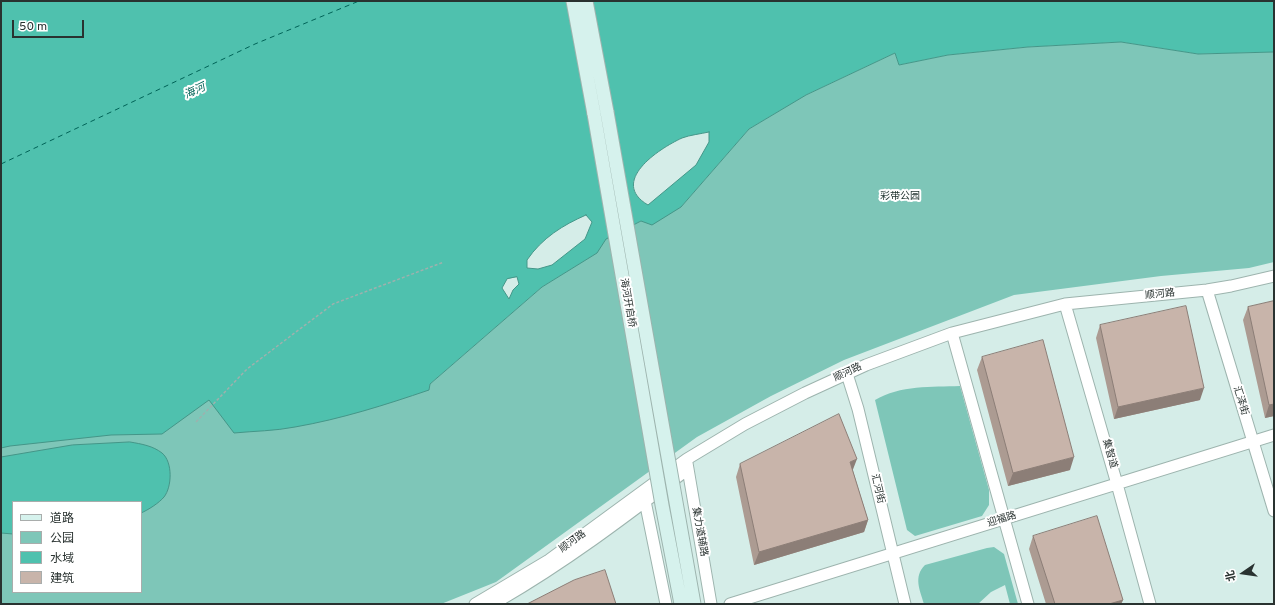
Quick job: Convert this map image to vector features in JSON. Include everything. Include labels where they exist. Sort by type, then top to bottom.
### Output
[{"type":"main road","name":"海河开启桥","points":[[573,1],[681,604]]},
{"type":"main road","name":"海河开启桥","points":[[586,1],[694,604]]},
{"type":"street","name":"顺河路","points":[[493,604],[522,588],[557,564],[644,496],[745,424],[805,393],[866,365],[952,333],[1066,304],[1207,290],[1274,276]]},
{"type":"street","name":"汇泽街","points":[[1207,290],[1274,511]]},
{"type":"street","name":"集智道","points":[[1066,304],[1150,604]]},
{"type":"street","points":[[952,333],[1028,604]]},
{"type":"street","name":"汇河街","points":[[848,374],[858,408],[905,604]]},
{"type":"street","name":"迎福路","points":[[730,604],[1274,436]]},
{"type":"street","name":"集力道辅路","points":[[688,464],[711,604]]},
{"type":"street","name":"顺河路","points":[[475,604],[549,560],[644,496]]},
{"type":"street","points":[[644,496],[666,604]]},
{"type":"path","points":[[196,422],[247,369],[333,304],[444,262]]},
{"type":"green space","name":"彩带公园","points":[[1121,42],[1198,54],[1274,52],[1274,262],[1249,268],[1161,276],[1014,295],[844,360],[771,396],[697,437],[496,582],[441,604],[1,604],[1,431],[166,374],[429,390],[430,384],[542,287],[596,253],[605,239],[641,221],[681,207],[749,129],[802,97],[895,53],[899,65],[948,55],[1028,47]]},
{"type":"green space","points":[[960,386],[989,490],[989,505],[982,516],[915,536],[907,530],[875,400],[885,395],[905,389]]},
{"type":"green space","points":[[994,547],[1004,554],[1018,604],[1010,604],[1005,585],[991,592],[978,604],[924,604],[919,589],[918,579],[921,570],[925,565]]},
{"type":"water","name":"海河","points":[[1,1],[1274,1],[1274,52],[1198,54],[1121,42],[1028,47],[948,55],[899,65],[895,53],[806,95],[749,129],[681,207],[652,225],[641,221],[606,239],[597,253],[542,287],[430,384],[429,390],[363,411],[312,424],[280,429],[234,433],[209,400],[162,434],[111,435],[1,448]],"holes":[[[709,132],[709,142],[696,165],[648,205],[637,196],[633,186],[635,177],[641,167],[650,158],[682,138]],[[586,215],[592,222],[585,239],[552,265],[538,269],[527,268],[527,260],[539,245],[561,228]],[[517,277],[519,284],[513,290],[509,299],[502,288],[507,279]]]},
{"type":"water","points":[[130,442],[155,449],[166,457],[170,468],[170,481],[167,493],[159,502],[142,512],[142,501],[12,501],[12,534],[1,533],[1,457],[72,445]]},
{"type":"building","points":[[1274,301],[1274,404],[1269,405],[1248,307]]},
{"type":"building","points":[[1186,306],[1204,388],[1118,407],[1100,325]]},
{"type":"building","points":[[1043,340],[1074,457],[1013,473],[982,357]]},
{"type":"building","points":[[839,414],[857,459],[850,462],[868,520],[759,552],[740,464]]},
{"type":"building","points":[[1097,516],[1123,600],[1109,604],[1055,604],[1033,536]]},
{"type":"building","points":[[605,570],[616,604],[527,604],[574,580]]},
{"type":"ferry route","points":[[1,164],[255,44],[359,1]]}]
